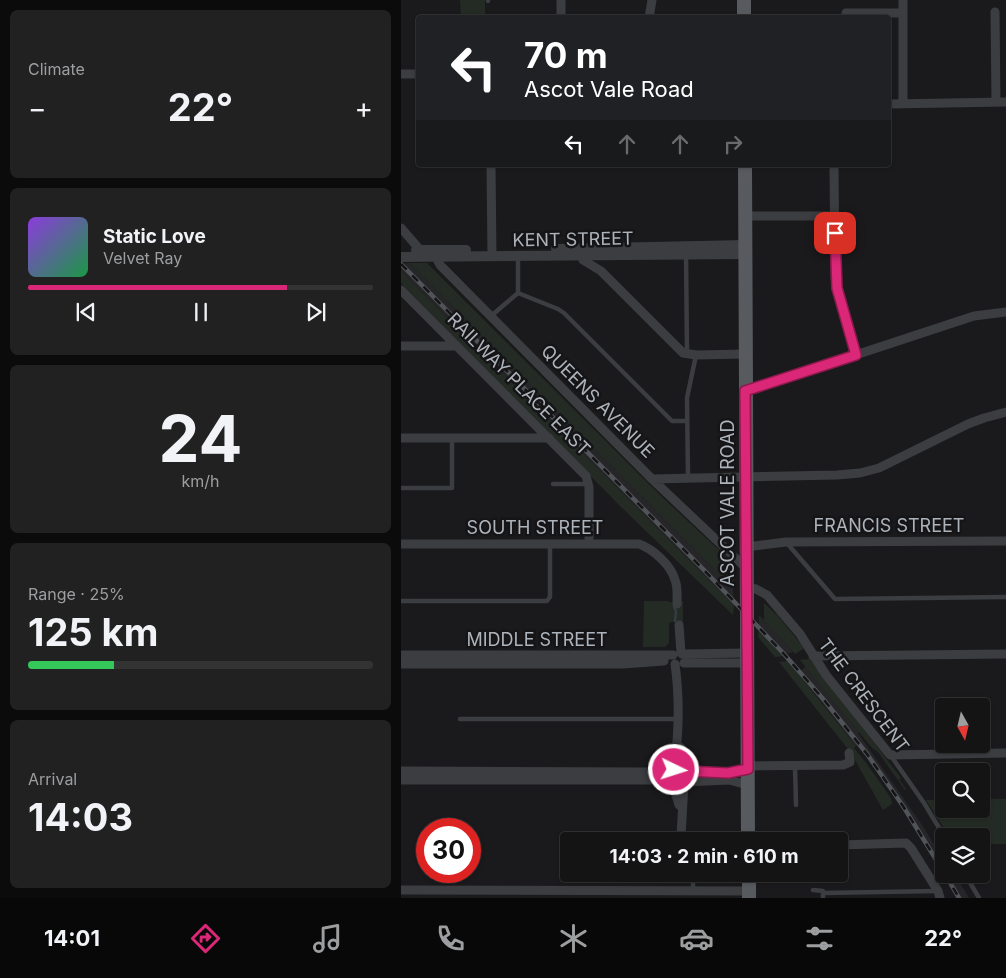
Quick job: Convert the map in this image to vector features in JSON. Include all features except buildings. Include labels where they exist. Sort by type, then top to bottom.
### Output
[{"type":"main road","points":[[743,0],[744,15]]},
{"type":"main road","name":"ASCOT VALE ROAD","points":[[745,167],[748,832]]},
{"type":"main road","points":[[749,882],[749,895]]},
{"type":"street","points":[[561,0],[561,15]]},
{"type":"street","points":[[650,15],[652,0]]},
{"type":"street","points":[[903,0],[903,103]]},
{"type":"street","points":[[995,12],[996,102]]},
{"type":"street","points":[[846,13],[903,13]]},
{"type":"street","points":[[401,74],[416,74]]},
{"type":"street","points":[[891,104],[1006,102]]},
{"type":"street","points":[[491,167],[492,253]]},
{"type":"street","points":[[834,167],[837,288],[856,355]]},
{"type":"street","points":[[745,216],[834,216]]},
{"type":"street","points":[[401,228],[418,253]]},
{"type":"street","name":"KENT STREET","points":[[401,250],[437,254],[745,249]]},
{"type":"street","points":[[579,252],[583,260],[601,271],[679,350],[691,355],[745,354]]},
{"type":"street","name":"KENT STREET","points":[[492,253],[518,256],[579,252]]},
{"type":"street","points":[[597,252],[597,262],[601,271]]},
{"type":"street","name":"KENT STREET","points":[[401,257],[418,253]]},
{"type":"street","name":"QUEENS AVENUE","points":[[437,254],[440,265],[652,479],[746,568]]},
{"type":"street","name":"RAILWAY PLACE EAST","points":[[401,290],[586,476],[589,486],[589,544]]},
{"type":"street","points":[[745,391],[974,316],[1006,312]]},
{"type":"street","points":[[401,346],[457,346]]},
{"type":"street","points":[[652,479],[842,475],[870,471],[895,461],[968,424],[1006,412]]},
{"type":"street","points":[[401,438],[549,438]]},
{"type":"street","name":"FRANCIS STREET","points":[[746,543],[1006,540]]},
{"type":"street","name":"SOUTH STREET","points":[[401,544],[639,544],[663,561],[675,578],[677,604]]},
{"type":"street","name":"THE CRESCENT","points":[[746,587],[756,588],[767,595],[800,634],[813,656],[890,755]]},
{"type":"street","points":[[679,625],[679,719],[672,776],[681,813]]},
{"type":"street","points":[[813,656],[1006,654]]},
{"type":"street","name":"MIDDLE STREET","points":[[401,655],[557,659],[623,664],[678,658],[747,658]]},
{"type":"street","name":"MIDDLE STREET","points":[[401,664],[557,659]]},
{"type":"street","points":[[678,737],[684,771],[687,776],[684,782],[681,832]]},
{"type":"street","points":[[672,776],[679,769],[684,771],[728,773],[748,768],[843,765],[850,762],[849,753]]},
{"type":"street","points":[[890,755],[1006,753]]},
{"type":"street","points":[[404,775],[587,776],[649,772],[672,776]]},
{"type":"street","points":[[672,776],[677,785],[684,782],[729,780],[748,785]]},
{"type":"street","points":[[848,844],[906,843],[911,848],[939,895]]},
{"type":"street","points":[[401,890],[693,891],[749,895]]},
{"type":"lane","points":[[686,250],[691,355],[687,398],[688,478]]},
{"type":"lane","points":[[491,316],[518,293],[518,256]]},
{"type":"lane","points":[[518,293],[558,309],[672,421],[687,421]]},
{"type":"lane","points":[[401,488],[452,488],[452,438]]},
{"type":"lane","points":[[553,484],[584,484]]},
{"type":"lane","points":[[786,542],[835,599],[1006,597]]},
{"type":"lane","points":[[401,601],[547,601],[550,598],[550,544]]},
{"type":"lane","points":[[460,720],[679,719]]},
{"type":"lane","name":"THE CRESCENT","points":[[890,755],[939,828]]},
{"type":"lane","points":[[795,766],[796,805]]},
{"type":"lane","points":[[693,882],[693,891]]},
{"type":"lane","points":[[970,883],[979,898]]},
{"type":"lane","points":[[813,890],[823,890],[823,896],[939,895]]},
{"type":"shaded area","points":[[460,0],[485,0],[485,15],[461,15]]},
{"type":"shaded area","points":[[409,263],[733,588],[734,605],[401,271],[401,264]]},
{"type":"shaded area","points":[[409,263],[427,263],[663,498],[735,565],[733,588]]},
{"type":"shaded area","points":[[401,271],[734,605],[733,615],[621,507],[401,283]]},
{"type":"shaded area","points":[[644,601],[667,601],[674,603],[683,601],[683,623],[675,621],[669,623],[669,643],[665,647],[643,647]]},
{"type":"shaded area","points":[[764,603],[778,616],[803,649],[795,654],[764,620]]},
{"type":"shaded area","points":[[759,615],[793,652],[782,655],[759,629]]},
{"type":"shaded area","points":[[759,629],[784,656],[775,657],[758,637]]},
{"type":"shaded area","points":[[810,659],[901,778],[899,779],[905,790],[878,752],[872,748],[800,660]]},
{"type":"shaded area","points":[[788,661],[856,746],[854,748],[891,798],[892,804],[883,810],[851,753],[779,662]]},
{"type":"shaded area","points":[[806,666],[859,732],[935,846],[935,860],[887,786],[857,745],[799,673]]},
{"type":"shaded area","points":[[990,799],[1006,799],[1006,844],[990,844],[990,828],[944,828],[938,818],[990,818]]},
{"type":"shaded area","points":[[926,800],[935,800],[935,814]]},
{"type":"shaded area","points":[[948,883],[960,883],[969,898],[955,898],[956,896]]},
{"type":"waterway","points":[[674,606],[676,612],[675,621]]},
{"type":"railway","points":[[401,264],[703,569],[784,654],[867,754],[903,806],[935,858]]},
{"type":"railway","points":[[950,883],[959,898]]},
{"type":"route","points":[[674,770],[728,773],[748,769],[745,391],[856,355],[835,279],[835,233]]}]
